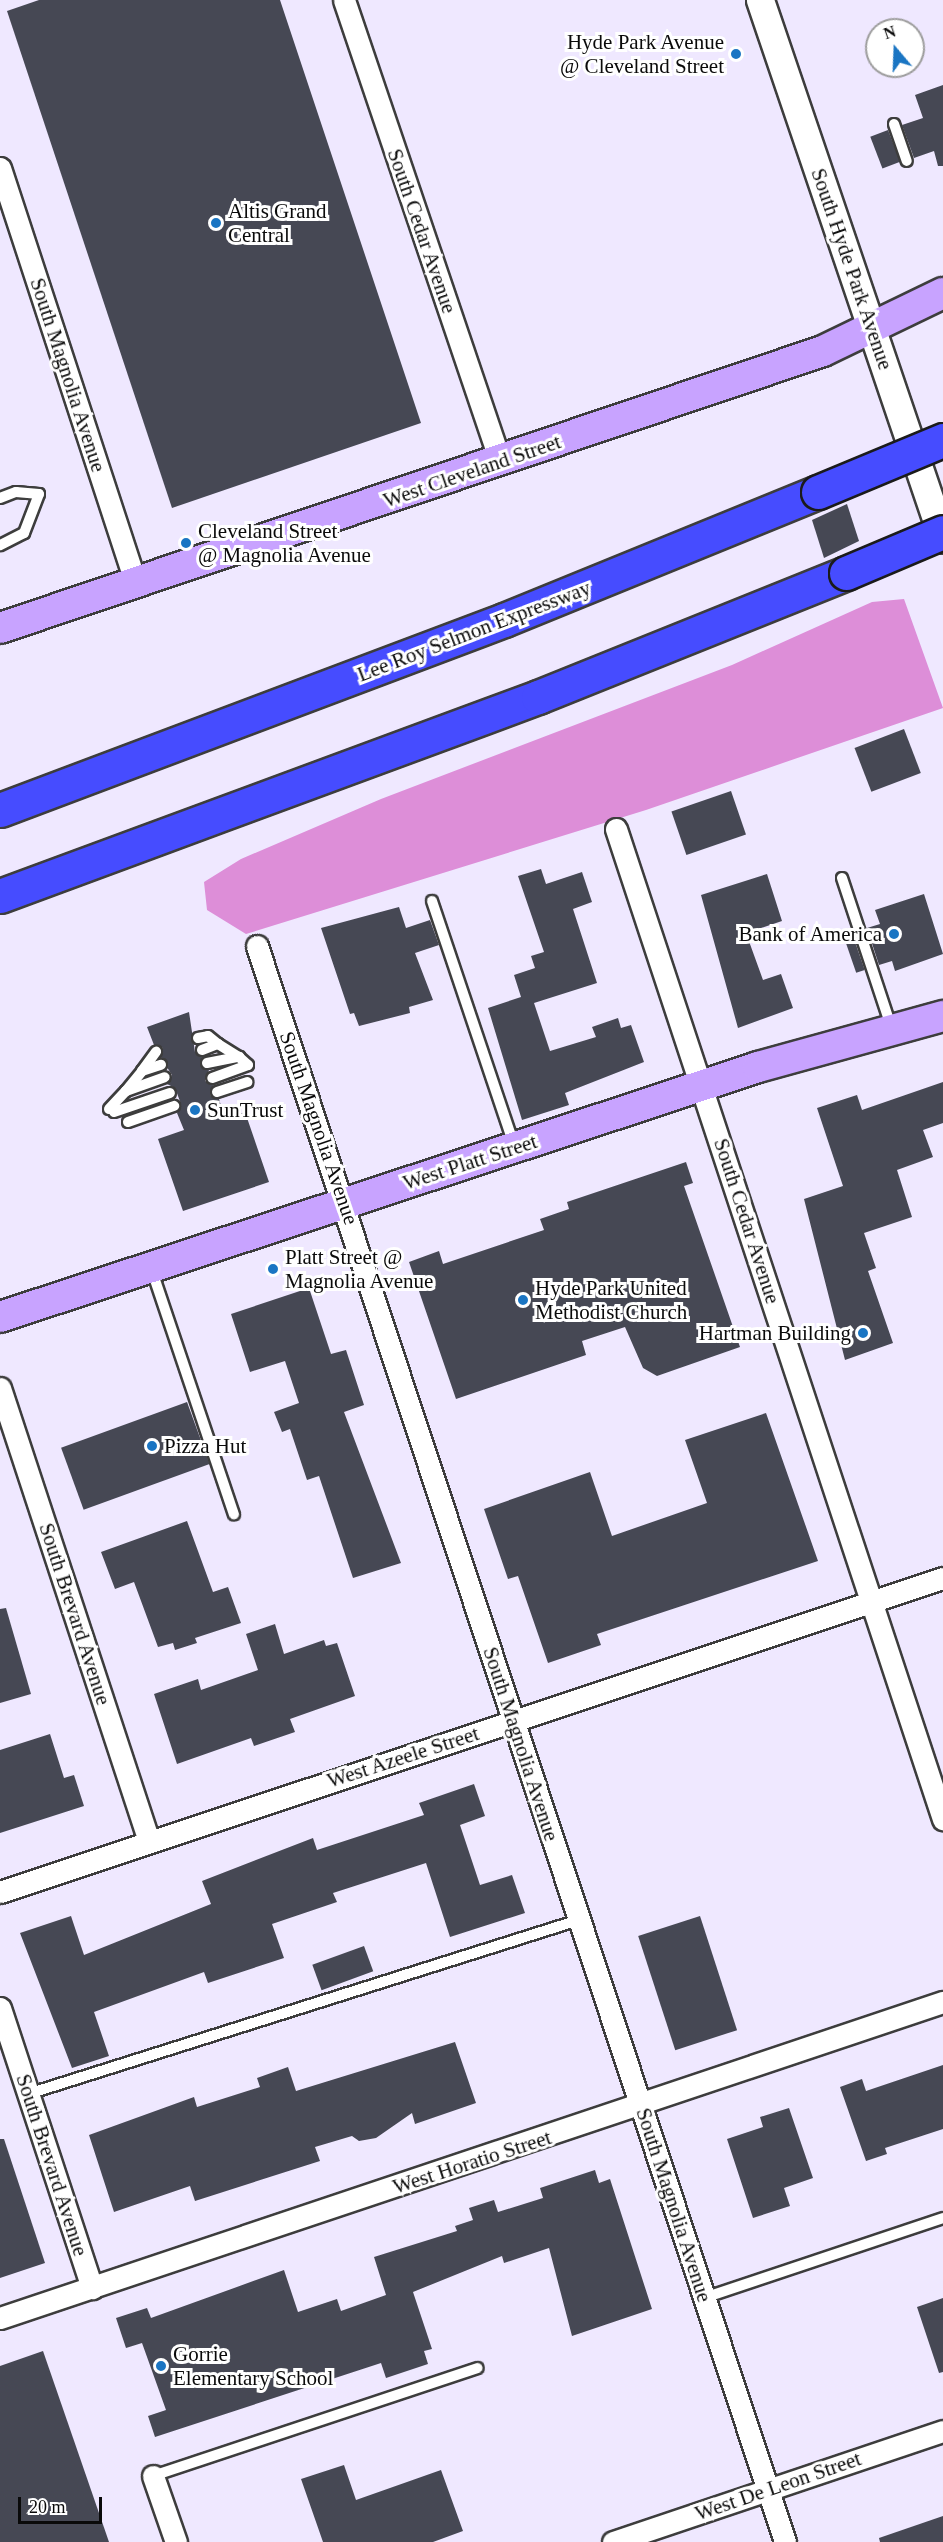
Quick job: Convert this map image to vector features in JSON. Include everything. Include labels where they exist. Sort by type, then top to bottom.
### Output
[{"type":"highway","name":"Lee Roy Selmon Expressway","points":[[0,810],[504,620],[943,440]]},
{"type":"highway","points":[[0,896],[538,697],[943,532]]},
{"type":"main road","name":"West Cleveland Street","points":[[0,628],[500,462],[872,329],[943,294]]},
{"type":"main road","name":"West Platt Street","points":[[0,1317],[702,1085],[943,1016]]},
{"type":"street","name":"South Cedar Avenue","points":[[344,0],[500,462]]},
{"type":"street","name":"South Hyde Park Avenue","points":[[760,0],[943,539]]},
{"type":"street","name":"South Magnolia Avenue","points":[[0,168],[136,583]]},
{"type":"street","name":"South Cedar Avenue","points":[[616,828],[943,1819]]},
{"type":"street","name":"South Magnolia Avenue","points":[[257,946],[344,1203],[785,2542]]},
{"type":"street","name":"South Brevard Avenue","points":[[0,1388],[149,1840]]},
{"type":"street","name":"West Azeele Street","points":[[0,1892],[149,1840],[943,1578]]},
{"type":"street","name":"West Horatio Street","points":[[0,2318],[641,2107],[943,2002]]},
{"type":"street","name":"South Brevard Avenue","points":[[0,2008],[92,2288]]},
{"type":"street","name":"West De Leon Street","points":[[613,2542],[943,2431]]},
{"type":"street","points":[[153,2476],[176,2542]]},
{"type":"lane","points":[[894,124],[907,161]]},
{"type":"lane","points":[[0,498],[16,492],[39,494],[24,533],[0,544]]},
{"type":"lane","points":[[842,878],[893,1032]]},
{"type":"lane","points":[[432,901],[515,1148]]},
{"type":"lane","points":[[198,1038],[208,1036],[248,1065],[212,1078]]},
{"type":"lane","points":[[202,1050],[218,1044]]},
{"type":"lane","points":[[156,1052],[112,1110],[170,1093]]},
{"type":"lane","points":[[207,1063],[238,1057]]},
{"type":"lane","points":[[142,1071],[161,1065]]},
{"type":"lane","points":[[126,1091],[165,1077]]},
{"type":"lane","points":[[217,1092],[247,1082]]},
{"type":"lane","points":[[128,1122],[174,1106]]},
{"type":"lane","points":[[151,1268],[234,1514]]},
{"type":"lane","points":[[28,2094],[579,1920]]},
{"type":"lane","points":[[704,2298],[943,2218]]},
{"type":"lane","points":[[153,2476],[477,2368]]},
{"type":"shaded area","points":[[904,599],[943,708],[646,810],[246,934],[207,910],[204,882],[241,859],[381,799],[732,665],[872,602]]},
{"type":"building","name":"Altis Grand Central","points":[[39,0],[280,0],[421,423],[172,508],[7,11]]},
{"type":"building","points":[[943,85],[943,166],[938,166],[934,151],[914,158],[902,125],[923,118],[915,95]]},
{"type":"building","points":[[888,130],[900,162],[882,169],[870,137]]},
{"type":"building","points":[[847,504],[859,541],[824,558],[812,520]]},
{"type":"building","points":[[904,729],[921,773],[871,792],[855,748]]},
{"type":"building","points":[[731,791],[746,834],[686,855],[671,812]]},
{"type":"building","points":[[541,869],[546,884],[582,872],[592,902],[573,909],[597,983],[534,1003],[550,1051],[596,1037],[592,1027],[618,1018],[621,1028],[631,1025],[644,1062],[565,1093],[569,1105],[522,1120],[488,1008],[521,997],[514,975],[535,968],[531,956],[544,952],[518,876]]},
{"type":"building","points":[[767,874],[782,921],[746,933],[763,980],[781,974],[793,1008],[738,1028],[701,895]]},
{"type":"building","name":"Bank of America","points":[[924,894],[943,954],[895,971],[892,961],[879,965],[867,928],[880,924],[875,910]]},
{"type":"building","points":[[399,907],[406,928],[430,920],[439,945],[415,953],[433,1000],[409,1007],[410,1013],[359,1026],[354,1013],[350,1014],[321,928]]},
{"type":"building","points":[[852,933],[865,970],[856,973],[843,936]]},
{"type":"building","name":"SunTrust","points":[[189,1012],[195,1052],[202,1057],[201,1067],[209,1070],[205,1081],[214,1085],[210,1095],[219,1099],[225,1119],[245,1112],[269,1182],[183,1211],[158,1139],[184,1130],[177,1113],[181,1104],[175,1088],[167,1084],[172,1075],[161,1058],[163,1048],[154,1045],[147,1027]]},
{"type":"building","points":[[943,1082],[943,1123],[923,1130],[933,1157],[897,1170],[912,1217],[864,1233],[876,1268],[868,1271],[893,1343],[845,1360],[804,1199],[843,1186],[817,1108],[857,1095],[862,1110]]},
{"type":"building","points":[[686,1162],[693,1183],[684,1186],[740,1347],[657,1376],[643,1368],[625,1327],[582,1341],[586,1355],[456,1399],[409,1262],[439,1251],[443,1264],[544,1230],[540,1219],[569,1209],[567,1202]]},
{"type":"building","points":[[309,1288],[331,1354],[346,1350],[364,1405],[344,1412],[401,1563],[353,1578],[319,1476],[307,1480],[290,1429],[282,1432],[274,1412],[299,1403],[285,1361],[250,1372],[231,1314]]},
{"type":"building","points":[[187,1402],[210,1464],[84,1510],[61,1448]]},
{"type":"building","points":[[766,1413],[818,1561],[597,1634],[601,1645],[548,1663],[518,1576],[508,1579],[484,1509],[590,1472],[612,1536],[707,1503],[685,1440]]},
{"type":"building","points":[[187,1521],[213,1592],[228,1587],[241,1623],[195,1638],[197,1643],[175,1650],[173,1643],[158,1647],[134,1582],[115,1589],[101,1552]]},
{"type":"building","points":[[6,1608],[31,1694],[0,1703],[0,1609]]},
{"type":"building","points":[[275,1624],[284,1654],[324,1640],[326,1646],[337,1643],[355,1696],[290,1719],[295,1732],[254,1746],[251,1738],[177,1764],[154,1694],[198,1679],[201,1690],[258,1670],[246,1634]]},
{"type":"building","points":[[50,1734],[64,1778],[74,1775],[84,1806],[0,1833],[0,1750]]},
{"type":"building","points":[[474,1784],[485,1816],[460,1825],[480,1885],[512,1875],[525,1913],[450,1937],[426,1863],[333,1893],[337,1902],[272,1924],[284,1958],[208,1983],[204,1972],[94,2012],[109,2056],[72,2068],[20,1933],[71,1916],[84,1955],[211,1904],[202,1881],[313,1838],[317,1850],[424,1815],[419,1803]]},
{"type":"building","points":[[700,1916],[737,2030],[675,2050],[638,1936]]},
{"type":"building","points":[[364,1946],[373,1971],[322,1990],[312,1965]]},
{"type":"building","points":[[455,2042],[476,2103],[415,2124],[412,2113],[376,2138],[359,2141],[352,2136],[315,2147],[320,2161],[195,2201],[190,2186],[114,2212],[89,2135],[194,2097],[197,2107],[260,2087],[257,2078],[288,2067],[296,2091]]},
{"type":"building","points":[[943,2065],[943,2129],[885,2148],[887,2154],[866,2161],[840,2087],[862,2079],[866,2091]]},
{"type":"building","points":[[789,2108],[813,2178],[784,2188],[790,2206],[753,2218],[727,2139],[763,2127],[760,2117]]},
{"type":"building","points":[[0,2139],[4,2139],[45,2263],[0,2278]]},
{"type":"building","points":[[595,2170],[599,2183],[610,2179],[652,2309],[572,2336],[549,2248],[504,2263],[502,2256],[413,2292],[432,2349],[424,2351],[428,2364],[386,2378],[381,2363],[155,2437],[148,2416],[166,2410],[142,2343],[126,2348],[116,2318],[147,2308],[151,2318],[284,2270],[298,2312],[337,2299],[341,2311],[386,2295],[374,2257],[457,2231],[455,2226],[473,2220],[469,2208],[494,2200],[498,2212],[543,2198],[540,2188]]},
{"type":"building","points":[[943,2298],[943,2372],[939,2373],[917,2307]]},
{"type":"building","points":[[43,2351],[109,2542],[0,2542],[0,2366]]},
{"type":"building","points":[[344,2465],[356,2500],[441,2470],[463,2531],[433,2542],[323,2542],[301,2479]]},
{"type":"building","points":[[943,2516],[943,2542],[880,2542],[879,2538]]},
{"type":"place","name":"Hyde Park Avenue @ Cleveland Street","points":[[736,54]]},
{"type":"place","name":"Altis Grand Central","points":[[216,223]]},
{"type":"place","name":"Cleveland Street @ Magnolia Avenue","points":[[186,543]]},
{"type":"place","name":"Bank of America","points":[[894,934]]},
{"type":"place","name":"SunTrust","points":[[195,1110]]},
{"type":"place","name":"Platt Street @ Magnolia Avenue","points":[[273,1269]]},
{"type":"place","name":"Hyde Park United Methodist Church","points":[[523,1300]]},
{"type":"place","name":"Hartman Building","points":[[863,1333]]},
{"type":"place","name":"Pizza Hut","points":[[152,1446]]},
{"type":"place","name":"Gorrie Elementary School","points":[[161,2366]]}]
